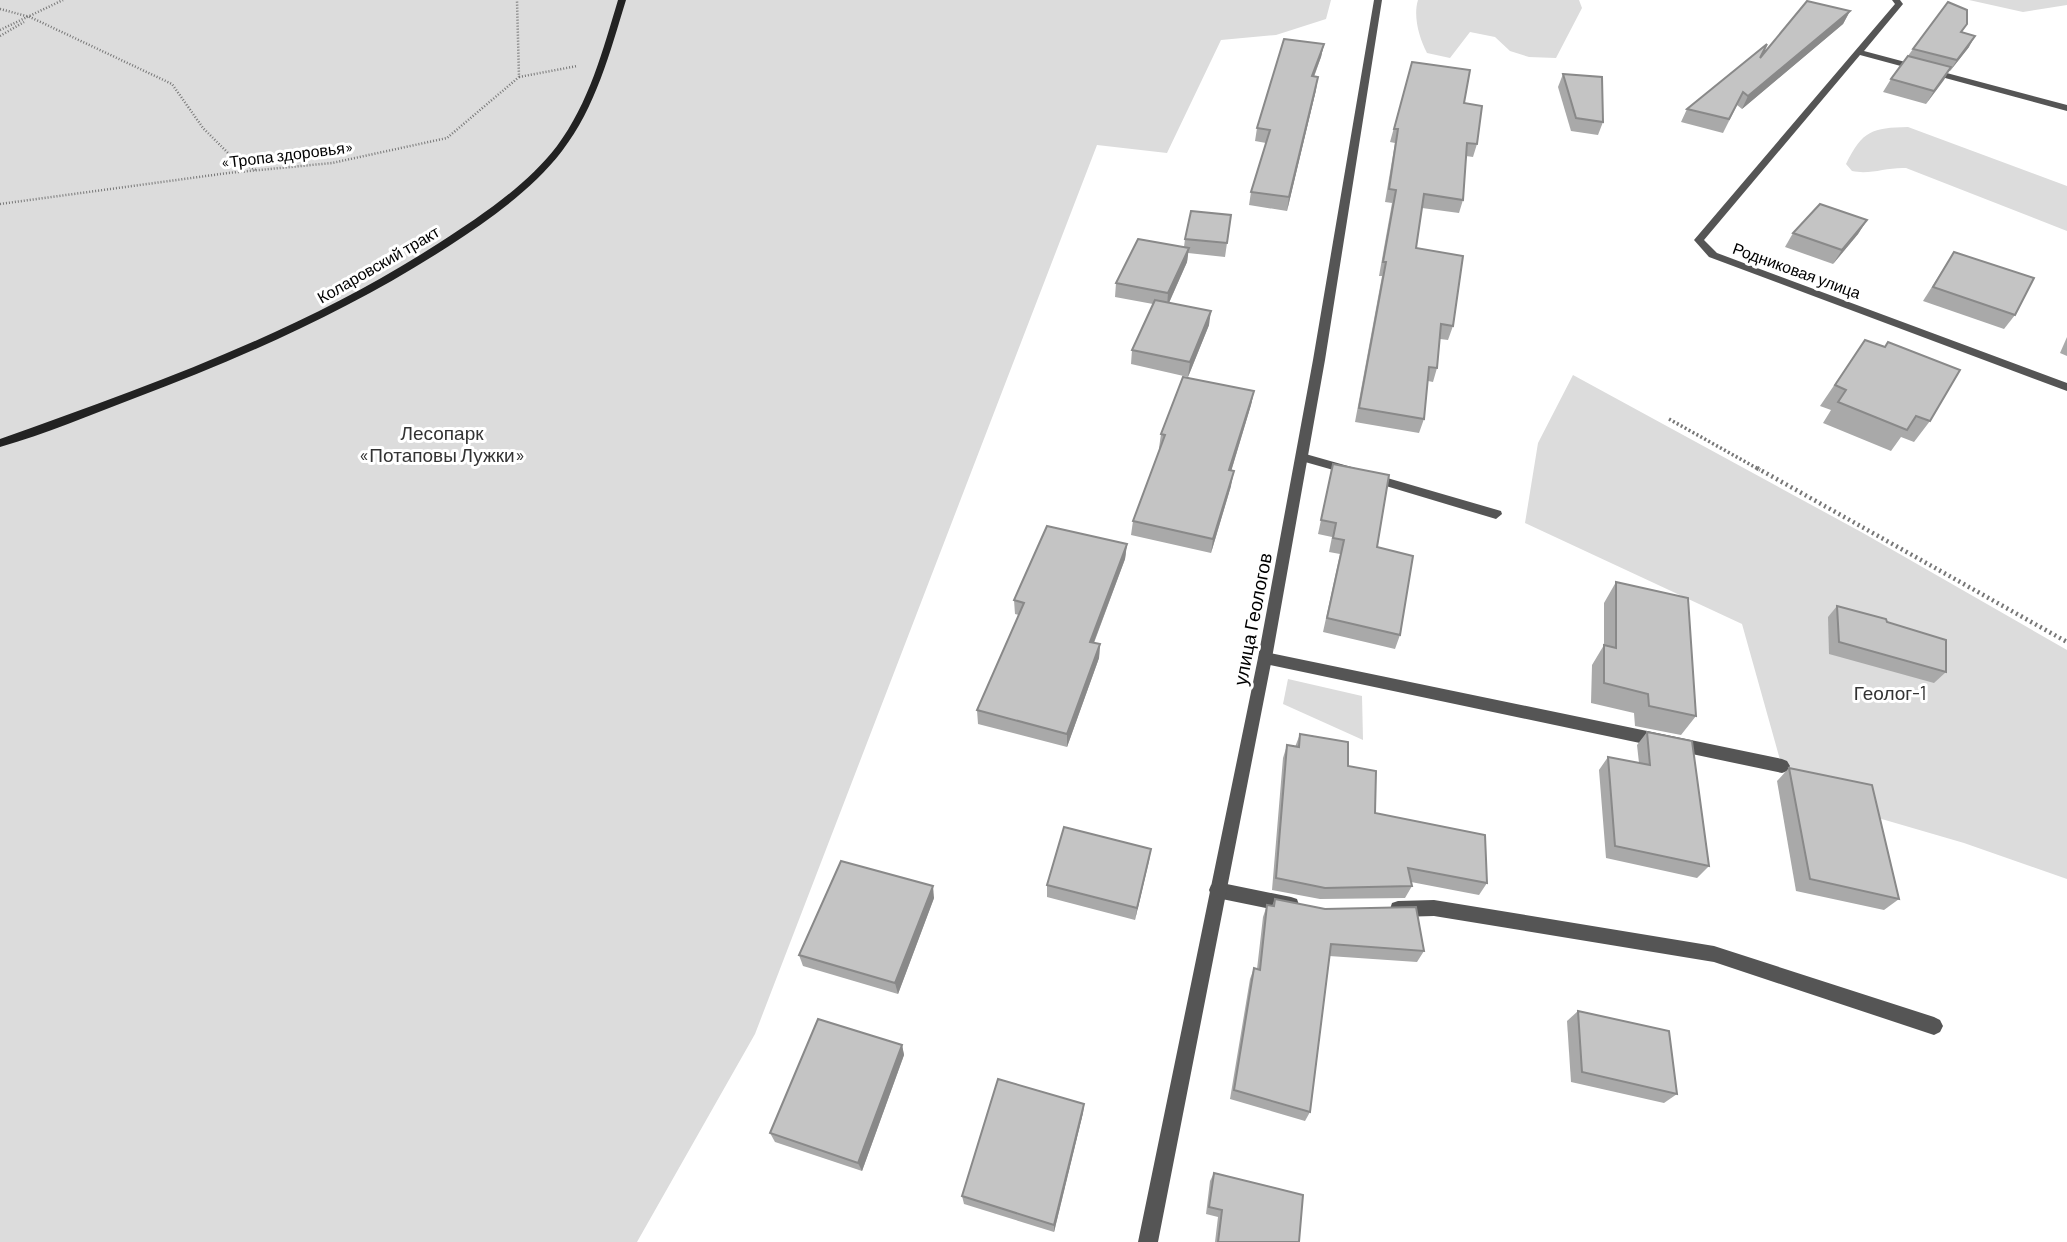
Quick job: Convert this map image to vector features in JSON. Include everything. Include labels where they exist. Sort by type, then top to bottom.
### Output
[{"type":"street","name":"Коларовский тракт","points":[[0,443],[210,365],[342,307],[421,261],[493,211],[545,165],[584,110],[602,65],[622,0]]},
{"type":"street","name":"улица Геологов","points":[[1148,1242],[1265,658],[1302,457],[1378,0]]},
{"type":"street","name":"Родниковая улица","points":[[1896,0],[1899,4],[1860,52],[1699,240],[1713,255],[2067,387]]},
{"type":"street","points":[[1860,52],[2067,108]]},
{"type":"street","points":[[1302,457],[1496,514]]},
{"type":"street","points":[[1265,658],[1782,766]]},
{"type":"street","points":[[1217,890],[1307,908]]},
{"type":"street","points":[[1383,909],[1434,908],[1714,954],[1934,1027]]},
{"type":"path","points":[[0,30],[63,0]]},
{"type":"path","points":[[517,0],[520,76],[565,66],[602,65]]},
{"type":"path","points":[[0,9],[30,17],[172,84],[211,136],[235,160],[257,171]]},
{"type":"path","points":[[0,36],[30,17]]},
{"type":"path","name":"«Тропа здоровья»","points":[[0,204],[332,163],[447,138],[520,76]]},
{"type":"path","points":[[1669,419],[2067,642]]},
{"type":"green space","name":"Лесопарк «Потаповы Лужки»","points":[[0,0],[1331,0],[1326,19],[1276,35],[1221,40],[1167,153],[1097,145],[755,1034],[637,1242],[0,1242]]},
{"type":"green space","points":[[1418,0],[1579,0],[1582,8],[1556,58],[1529,57],[1510,51],[1495,37],[1470,32],[1450,58],[1427,53],[1418,27]]},
{"type":"green space","points":[[1969,0],[2067,0],[2067,5],[2023,12]]},
{"type":"green space","points":[[1908,127],[2067,186],[2067,231],[1906,168],[1859,172],[1852,171],[1846,164],[1858,144],[1870,133],[1886,128]]},
{"type":"green space","name":"Геолог-1","points":[[1573,375],[1863,533],[2067,650],[2067,879],[1964,843],[1789,792],[1742,624],[1525,523],[1538,443]]},
{"type":"green space","points":[[1288,679],[1362,696],[1363,740],[1283,704]]},
{"type":"building","points":[[1807,1],[1850,11],[1748,96],[1743,92],[1729,119],[1687,109],[1767,44],[1760,58]]},
{"type":"building","points":[[1948,2],[1967,10],[1967,24],[1961,32],[1975,36],[1957,60],[1913,49]]},
{"type":"building","points":[[1284,39],[1324,44],[1312,76],[1318,77],[1289,197],[1251,192],[1270,130],[1257,128]]},
{"type":"building","points":[[1908,56],[1951,67],[1934,91],[1891,79]]},
{"type":"building","points":[[1412,62],[1470,70],[1464,103],[1482,106],[1477,144],[1467,143],[1463,200],[1424,194],[1416,248],[1463,256],[1453,326],[1441,324],[1437,368],[1429,367],[1424,419],[1359,408],[1386,262],[1383,262],[1396,190],[1389,189],[1398,129],[1394,129]]},
{"type":"building","points":[[1563,74],[1602,77],[1603,122],[1576,118]]},
{"type":"building","points":[[1820,204],[1867,220],[1842,250],[1793,233]]},
{"type":"building","points":[[1191,211],[1231,215],[1227,243],[1185,239]]},
{"type":"building","points":[[1138,239],[1189,248],[1168,293],[1116,283]]},
{"type":"building","points":[[1954,252],[2034,278],[2015,315],[1933,287]]},
{"type":"building","points":[[1155,300],[1211,311],[1190,362],[1132,350]]},
{"type":"building","points":[[1865,340],[1885,347],[1888,342],[1960,370],[1930,421],[1916,416],[1907,430],[1838,402],[1846,390],[1835,385]]},
{"type":"building","points":[[1183,377],[1254,391],[1229,470],[1234,471],[1213,539],[1133,521]]},
{"type":"building","points":[[1333,464],[1389,475],[1377,547],[1413,556],[1400,635],[1327,618],[1344,540],[1333,538],[1336,523],[1321,520]]},
{"type":"building","points":[[1047,526],[1127,544],[1090,642],[1100,644],[1067,734],[977,710],[1024,603],[1014,600]]},
{"type":"building","points":[[1616,582],[1688,598],[1696,716],[1649,706],[1648,694],[1604,683],[1604,645],[1616,648]]},
{"type":"building","points":[[1837,606],[1886,619],[1887,622],[1946,640],[1946,672],[1839,642]]},
{"type":"building","points":[[1647,732],[1692,741],[1709,866],[1615,846],[1608,757],[1650,765]]},
{"type":"building","points":[[1300,734],[1348,742],[1348,766],[1376,771],[1375,813],[1485,835],[1487,883],[1408,868],[1412,886],[1325,888],[1276,878],[1287,745],[1299,747]]},
{"type":"building","points":[[1789,768],[1872,785],[1899,899],[1810,879]]},
{"type":"building","points":[[1064,827],[1151,849],[1137,908],[1047,885]]},
{"type":"building","points":[[841,861],[933,886],[895,983],[799,955]]},
{"type":"building","points":[[1275,899],[1325,909],[1416,907],[1424,951],[1331,944],[1310,1112],[1234,1090],[1254,968],[1260,970],[1267,905],[1274,906]]},
{"type":"building","points":[[1578,1011],[1669,1031],[1677,1094],[1582,1072]]},
{"type":"building","points":[[818,1019],[902,1045],[858,1163],[770,1133]]},
{"type":"building","points":[[998,1079],[1084,1104],[1054,1225],[962,1196]]},
{"type":"building","points":[[1214,1173],[1303,1195],[1299,1242],[1218,1242],[1222,1210],[1209,1207]]}]
